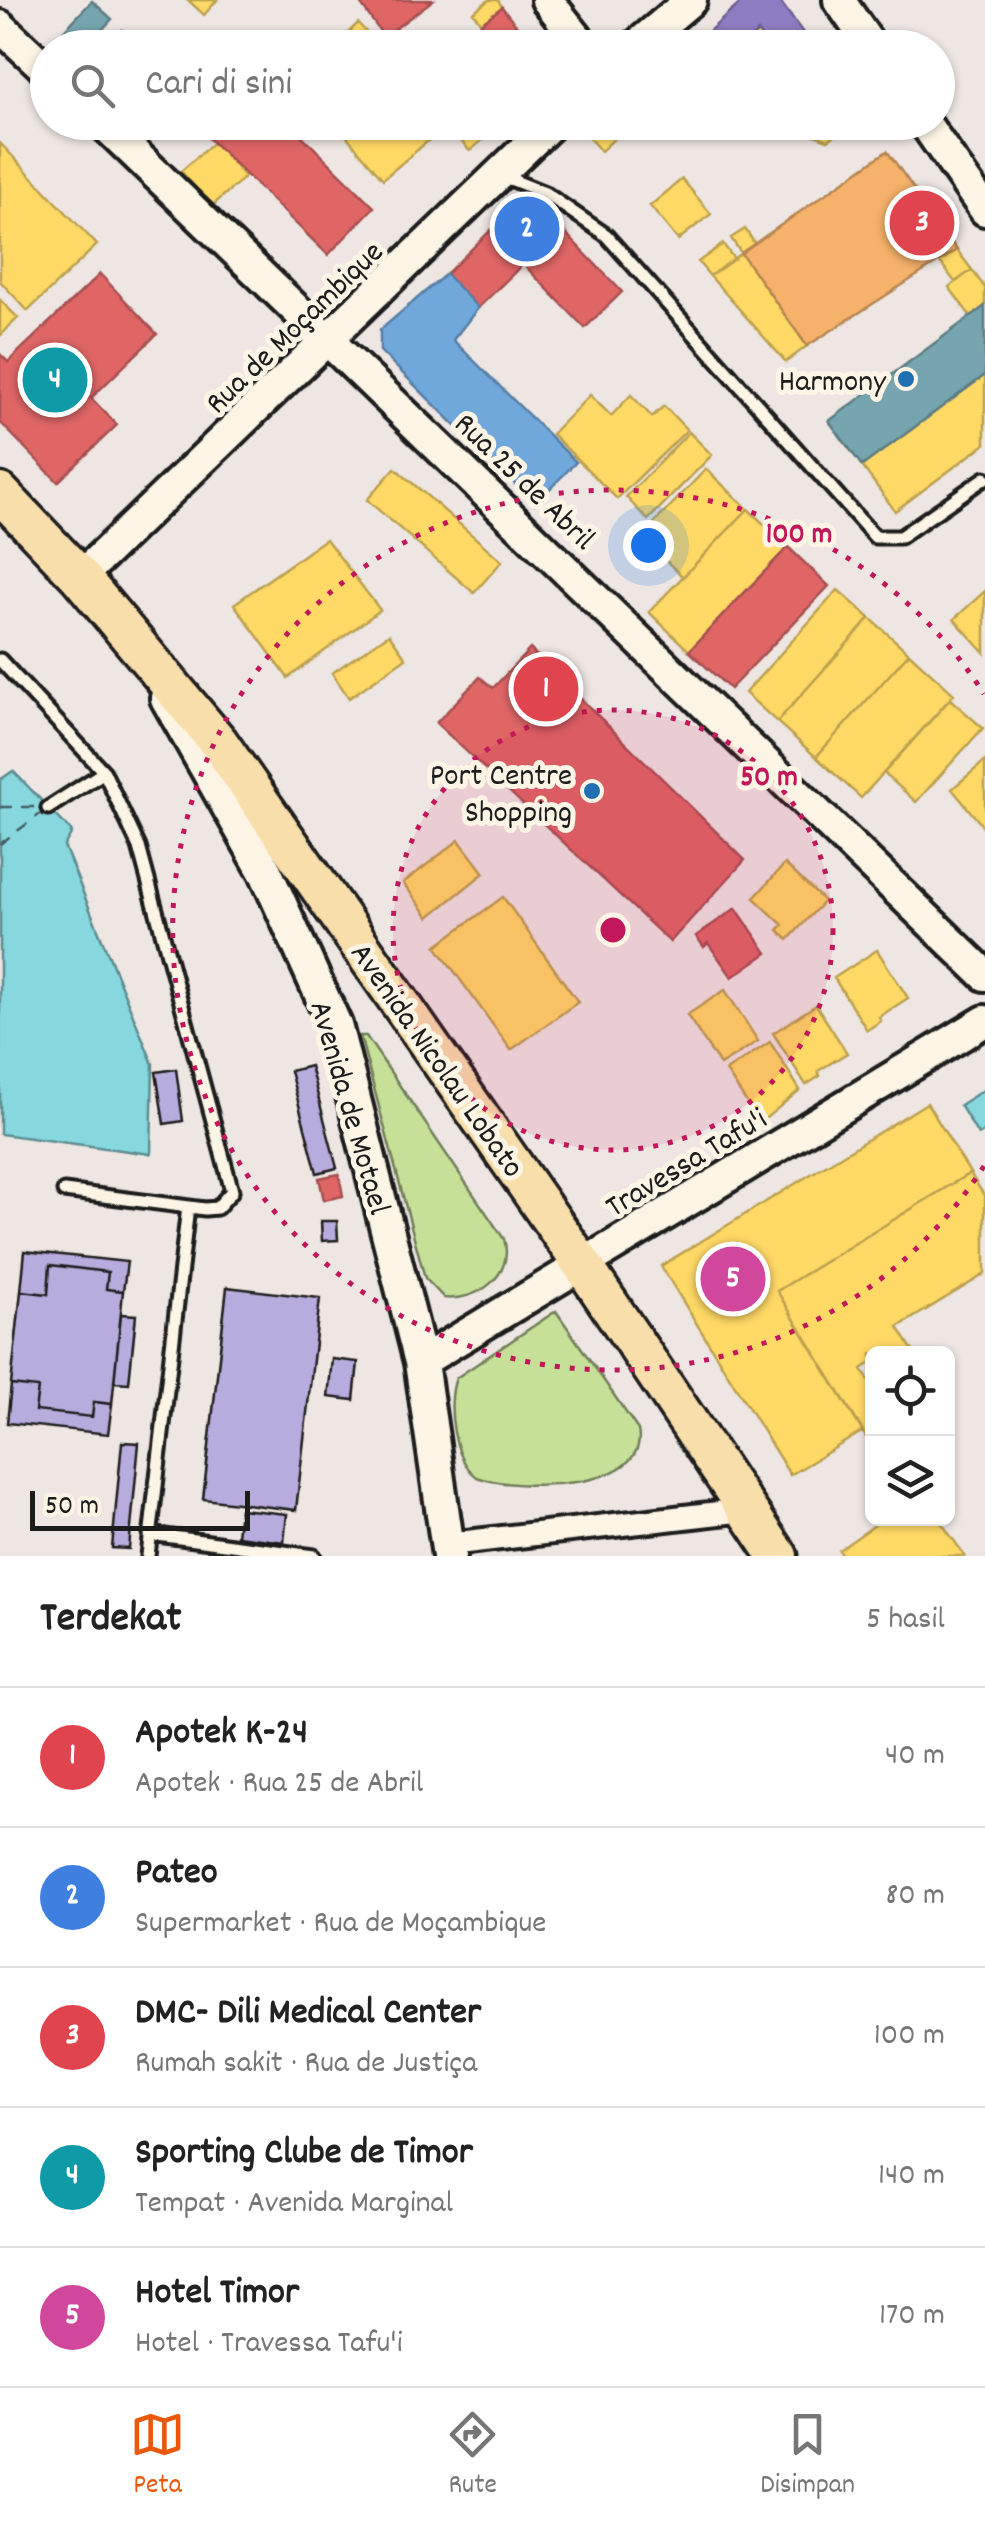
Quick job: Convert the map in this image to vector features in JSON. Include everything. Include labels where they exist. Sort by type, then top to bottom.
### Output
[{"type":"main road","name":"Avenida Nicolau Lobato","points":[[0,492],[80,577],[218,743],[582,1264],[778,1556]]},
{"type":"main road","name":"Avenida de Motael","points":[[132,638],[266,872],[335,1025],[421,1362],[449,1550]]},
{"type":"street","points":[[547,0],[571,30]]},
{"type":"street","points":[[655,30],[691,0]]},
{"type":"street","points":[[839,0],[860,30]]},
{"type":"street","points":[[0,26],[30,54]]},
{"type":"street","name":"Rua 25 de Abril","points":[[121,140],[985,974]]},
{"type":"street","name":"Rua de Moçambique","points":[[80,577],[535,140]]},
{"type":"street","points":[[936,140],[985,210]]},
{"type":"street","name":"Travessa Tafu'i","points":[[421,1362],[985,1021]]},
{"type":"street","points":[[449,1550],[744,1510]]},
{"type":"lane","points":[[500,175],[545,193],[606,234],[876,537],[900,537],[985,478]]},
{"type":"lane","points":[[0,660],[104,772],[138,847],[232,1191],[217,1208],[64,1191]]},
{"type":"lane","points":[[48,808],[104,772]]},
{"type":"lane","points":[[148,1556],[188,1207]]},
{"type":"lane","points":[[150,1534],[314,1556]]},
{"type":"green space","points":[[360,1036],[366,1036],[504,1239],[504,1264],[481,1290],[444,1298],[425,1278]]},
{"type":"green space","points":[[556,1311],[638,1430],[636,1450],[623,1465],[602,1476],[576,1482],[519,1484],[477,1477],[462,1458],[454,1431],[452,1402],[456,1378]]},
{"type":"water","points":[[13,771],[72,832],[64,846],[153,1064],[151,1154],[0,1134],[0,780]]},
{"type":"water","points":[[985,1089],[985,1131],[978,1135],[960,1105]]},
{"type":"building: Hunian","points":[[188,0],[217,0],[204,15]]},
{"type":"building: Hunian","points":[[489,0],[498,0],[502,7],[481,23],[473,12]]},
{"type":"building: Hunian","points":[[350,140],[429,140],[383,179]]},
{"type":"building: Hunian","points":[[460,140],[482,140],[470,151]]},
{"type":"building: Hunian","points":[[591,140],[613,140],[601,151]]},
{"type":"building: Hunian","points":[[214,142],[245,177],[212,206],[181,171]]},
{"type":"building: Hunian","points":[[0,143],[97,245],[28,311],[0,281]]},
{"type":"building: Hunian","points":[[682,179],[711,214],[678,240],[650,206]]},
{"type":"building: Hunian","points":[[745,229],[755,244],[741,253],[731,238]]},
{"type":"building: Hunian","points":[[723,244],[734,259],[710,276],[698,262]]},
{"type":"building: Hunian","points":[[957,250],[972,270],[955,282],[940,262]]},
{"type":"building: Hunian","points":[[741,253],[807,346],[786,362],[710,276]]},
{"type":"building: Hunian","points":[[972,270],[985,288],[985,306],[971,317],[949,287]]},
{"type":"building: Hunian","points":[[0,300],[18,318],[0,336]]},
{"type":"building: Hunian","points":[[985,375],[985,444],[895,511],[862,466]]},
{"type":"building: Hunian","points":[[590,395],[611,416],[631,395],[652,417],[664,406],[687,430],[617,499],[552,434]]},
{"type":"building: Hunian","points":[[689,432],[712,455],[648,520],[626,497]]},
{"type":"building: Hunian","points":[[395,468],[502,561],[474,593],[367,500]]},
{"type":"building: Hunian","points":[[706,469],[748,509],[683,577],[641,537]]},
{"type":"building: Hunian","points":[[748,509],[788,547],[689,651],[649,612]]},
{"type":"building: Hunian","points":[[326,539],[380,610],[288,678],[234,604]]},
{"type":"building: Hunian","points":[[838,590],[870,618],[777,722],[745,693]]},
{"type":"building: Hunian","points":[[985,591],[985,653],[954,619]]},
{"type":"building: Hunian","points":[[870,618],[909,653],[816,757],[777,722]]},
{"type":"building: Hunian","points":[[389,634],[406,658],[349,698],[332,673]]},
{"type":"building: Hunian","points":[[909,653],[954,694],[861,798],[816,757]]},
{"type":"building: Hunian","points":[[950,699],[983,728],[916,802],[884,773]]},
{"type":"building: Hunian","points":[[985,761],[985,829],[952,789]]},
{"type":"building: Hunian","points":[[459,840],[484,873],[429,917],[403,883]]},
{"type":"building: Hunian","points":[[785,864],[824,901],[788,940],[778,930],[783,925],[754,898]]},
{"type":"building: Hunian","points":[[503,897],[578,1002],[511,1050],[436,946]]},
{"type":"building: Hunian","points":[[877,950],[908,998],[867,1030],[834,978]]},
{"type":"building: Hunian","points":[[725,990],[758,1041],[720,1065],[687,1015]]},
{"type":"building: Hunian","points":[[816,1005],[847,1053],[818,1071],[820,1076],[806,1085],[773,1033]]},
{"type":"building: Hunian","points":[[770,1042],[800,1090],[760,1123],[726,1071]]},
{"type":"building: Hunian","points":[[927,1103],[970,1173],[777,1291],[863,1431],[790,1475],[661,1266]]},
{"type":"building: Hunian","points":[[970,1173],[985,1197],[985,1274],[898,1327],[910,1346],[865,1346],[865,1436],[777,1291]]},
{"type":"building: Hunian","points":[[874,1526],[944,1526],[965,1556],[843,1556],[839,1550]]},
{"type":"building: Toko","points":[[433,0],[393,30],[379,30],[360,3]]},
{"type":"building: Toko","points":[[502,7],[520,30],[486,30],[481,23]]},
{"type":"building: Toko","points":[[210,140],[306,140],[374,207],[328,255]]},
{"type":"building: Toko","points":[[528,194],[622,292],[585,328],[523,264],[478,308],[446,274]]},
{"type":"building: Toko","points":[[100,274],[157,334],[91,398],[117,425],[58,482],[0,422],[0,354],[8,362]]},
{"type":"building: Toko","points":[[788,547],[829,586],[730,689],[689,651]]},
{"type":"building: Toko","name":"Port Centre Shopping","points":[[530,649],[745,860],[670,942],[436,723],[480,677],[493,688]]},
{"type":"building: Toko","points":[[736,908],[767,953],[732,977],[708,943],[704,947],[696,936]]},
{"type":"building: Toko","points":[[339,1174],[343,1196],[324,1200],[319,1178]]},
{"type":"building: Kantor","points":[[744,0],[779,0],[801,30],[710,30]]},
{"type":"building: Sekolah","points":[[446,274],[478,308],[453,340],[576,462],[535,504],[380,351],[380,330]]},
{"type":"building: Kesehatan","points":[[887,151],[957,250],[807,346],[741,253]]},
{"type":"building: Publik","points":[[92,1],[112,19],[102,30],[64,30]]},
{"type":"building: Publik","points":[[985,306],[985,375],[862,466],[829,421]]},
{"type":"building: Lainnya","points":[[310,1066],[337,1168],[317,1173],[290,1071]]},
{"type":"building: Lainnya","points":[[176,1069],[183,1121],[164,1124],[156,1072]]},
{"type":"building: Lainnya","points":[[321,1221],[337,1221],[338,1240],[322,1241]]},
{"type":"building: Lainnya","points":[[25,1251],[127,1262],[123,1291],[106,1289],[108,1272],[50,1265],[48,1294],[21,1291]]},
{"type":"building: Lainnya","points":[[50,1265],[108,1272],[106,1289],[123,1291],[112,1404],[94,1402],[92,1417],[35,1411],[38,1388],[11,1385],[21,1291],[48,1294]]},
{"type":"building: Lainnya","points":[[227,1287],[320,1298],[296,1510],[203,1499]]},
{"type":"building: Lainnya","points":[[121,1314],[136,1315],[129,1383],[114,1382]]},
{"type":"building: Lainnya","points":[[332,1359],[358,1362],[354,1400],[328,1397]]},
{"type":"building: Lainnya","points":[[11,1385],[38,1388],[35,1411],[92,1417],[94,1402],[112,1404],[108,1434],[7,1423]]},
{"type":"building: Lainnya","points":[[122,1442],[139,1443],[129,1549],[112,1548]]},
{"type":"building: Lainnya","points":[[240,1509],[287,1514],[284,1542],[237,1536]]},
{"type":"ferry route","points":[[0,807],[42,807]]},
{"type":"ferry route","points":[[0,844],[43,812]]},
{"type":"place","name":"DMC- Dili Medical Center","points":[[922,223]]},
{"type":"place","name":"Pateo","points":[[527,229]]},
{"type":"place","name":"Harmony","points":[[906,379]]},
{"type":"place","name":"Sporting Clube de Timor","points":[[55,380]]},
{"type":"place","name":"Apotek K-24","points":[[546,689]]},
{"type":"place","name":"Port Centre Shopping","points":[[592,791]]},
{"type":"place","name":"Hotel Timor","points":[[733,1279]]}]
